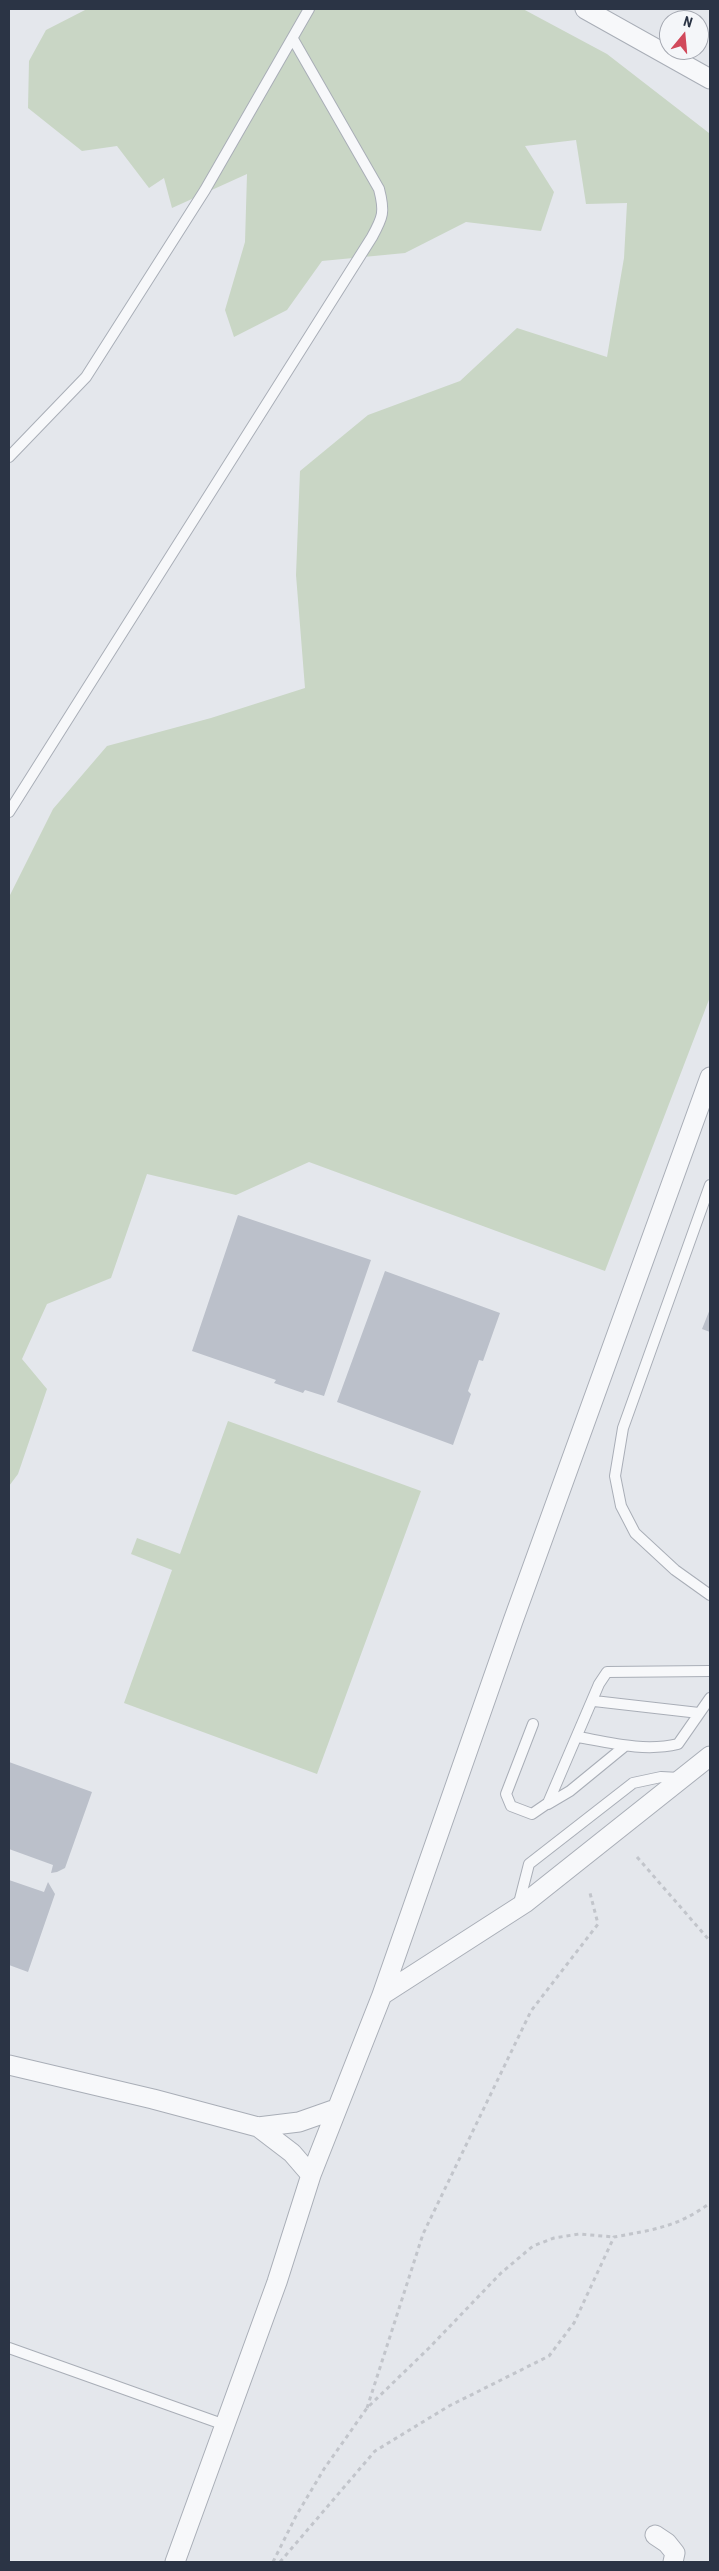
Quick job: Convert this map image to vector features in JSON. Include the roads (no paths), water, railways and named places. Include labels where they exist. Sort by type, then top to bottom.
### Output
[{"type":"street","points":[[585,9],[710,79]]},
{"type":"street","points":[[176,2562],[277,2282],[311,2175],[382,1995],[513,1622],[710,1077]]},
{"type":"street","points":[[382,1995],[518,1908],[710,1756]]},
{"type":"street","points":[[9,2065],[153,2099],[258,2128],[292,2153],[311,2175]]},
{"type":"street","points":[[258,2128],[299,2122],[336,2109]]},
{"type":"street","points":[[655,2535],[668,2543],[675,2553],[673,2562]]},
{"type":"lane","points":[[9,457],[86,378],[204,190],[309,9]]},
{"type":"lane","points":[[9,812],[372,237],[382,218],[384,207],[379,189],[293,39]]},
{"type":"lane","points":[[710,1185],[623,1428],[615,1476],[621,1506],[635,1533],[674,1570],[710,1595]]},
{"type":"lane","points":[[543,1807],[548,1803],[607,1672],[710,1671]]},
{"type":"lane","points":[[578,1737],[625,1746],[664,1747],[678,1744],[710,1698]]},
{"type":"lane","points":[[594,1701],[699,1713]]},
{"type":"lane","points":[[533,1724],[506,1794],[511,1806],[532,1814],[570,1791],[625,1746]]},
{"type":"lane","points":[[518,1908],[529,1864],[633,1784],[661,1777],[683,1778]]},
{"type":"lane","points":[[9,2348],[225,2425]]}]
